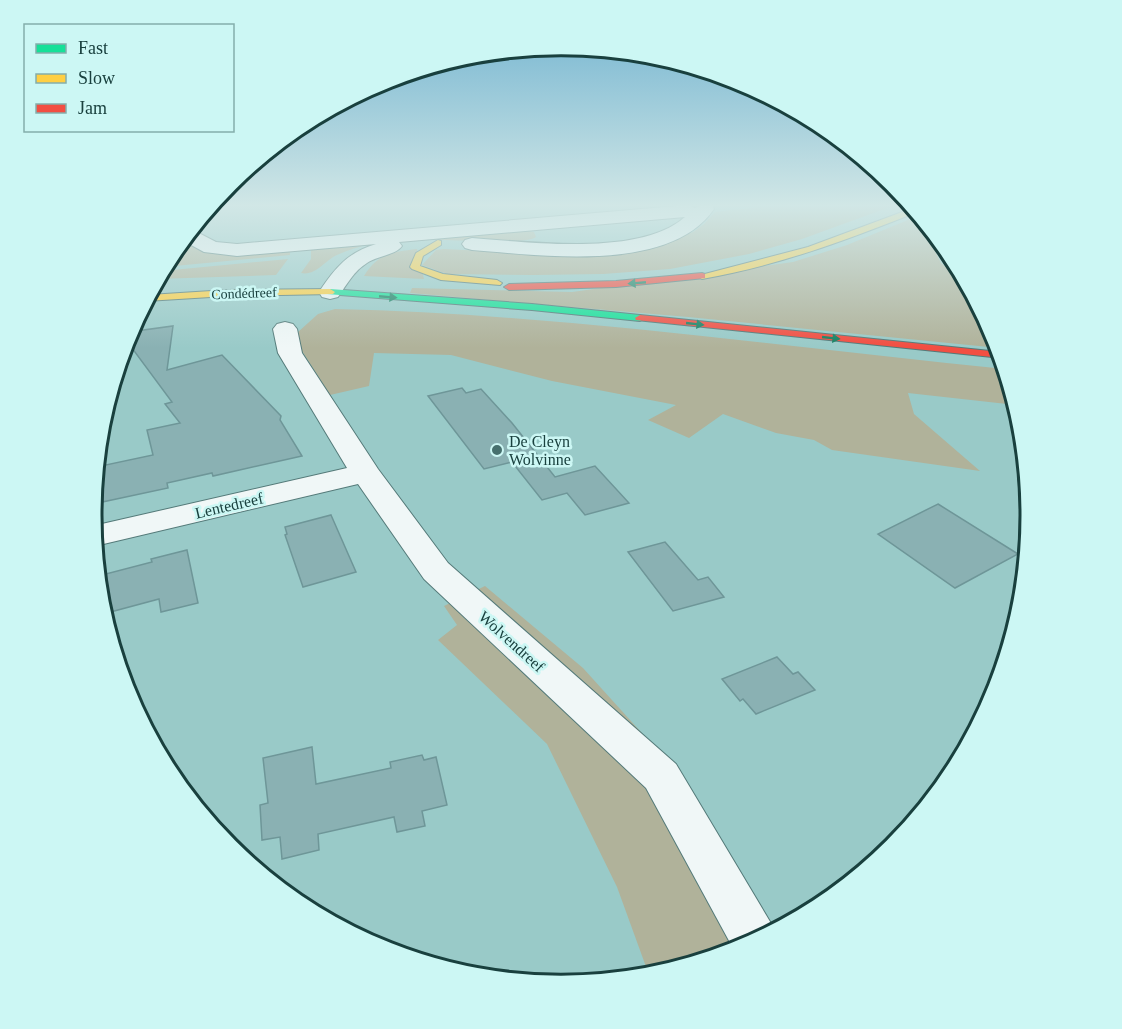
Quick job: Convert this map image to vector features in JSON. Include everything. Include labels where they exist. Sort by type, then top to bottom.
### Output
[{"type":"main road","points":[[422,252],[415,258],[415,267],[441,277],[523,287]]},
{"type":"main road","points":[[333,287],[523,287],[619,284],[725,273],[804,252]]},
{"type":"main road","name":"Condédreef","points":[[163,285],[333,287]]},
{"type":"main road","points":[[333,287],[991,354]]},
{"type":"main road","name":"Condédreef","points":[[156,297],[333,287]]},
{"type":"street","points":[[333,287],[346,268],[358,257],[370,252]]},
{"type":"street","name":"Wolvendreef","points":[[285,329],[290,353],[365,473],[436,571],[661,776],[751,932]]},
{"type":"street","name":"Lentedreef","points":[[103,534],[365,473]]},
{"type":"green space","points":[[184,252],[214,254],[290,252],[290,255],[175,266]]},
{"type":"green space","points":[[311,252],[345,252],[316,270],[301,273],[311,259]]},
{"type":"green space","points":[[397,252],[418,252],[424,279],[364,276],[375,262]]},
{"type":"green space","points":[[434,252],[548,254],[756,252],[670,269],[603,274],[447,274],[422,265]]},
{"type":"green space","points":[[825,252],[936,252],[941,263],[951,271],[959,285],[988,347],[688,317],[410,293],[412,288],[572,292],[793,262]]},
{"type":"green space","points":[[288,259],[276,275],[167,279],[172,270]]},
{"type":"green space","points":[[335,309],[503,317],[996,368],[1006,404],[908,393],[914,414],[980,471],[832,450],[814,440],[776,433],[723,414],[689,438],[648,420],[676,405],[552,381],[451,355],[374,353],[369,386],[330,395],[302,351],[298,332],[318,314]]},
{"type":"green space","points":[[485,586],[583,668],[668,762],[767,925],[709,949],[646,966],[617,887],[547,744],[438,640],[457,625],[444,606]]},
{"type":"building","points":[[173,326],[167,370],[222,355],[281,416],[280,420],[302,456],[213,476],[212,473],[167,483],[168,488],[102,502],[105,465],[153,455],[147,430],[180,423],[165,404],[172,402],[133,349],[141,330]]},
{"type":"building","points":[[462,388],[466,393],[481,389],[512,423],[555,477],[595,466],[629,503],[585,515],[567,493],[542,500],[512,462],[484,469],[428,396]]},
{"type":"building","points":[[938,504],[1018,554],[955,588],[878,534]]},
{"type":"building","points":[[331,515],[356,572],[303,587],[285,535],[287,534],[285,527]]},
{"type":"building","points":[[665,542],[698,580],[708,577],[724,597],[673,611],[628,552]]},
{"type":"building","points":[[187,550],[198,603],[161,612],[159,599],[113,611],[106,574],[152,562],[151,559]]},
{"type":"building","points":[[777,657],[793,674],[798,672],[815,690],[756,714],[743,699],[740,701],[722,679]]},
{"type":"building","points":[[312,747],[316,784],[391,768],[390,762],[422,755],[424,760],[436,757],[447,805],[422,811],[425,826],[397,832],[394,817],[318,834],[319,850],[282,859],[280,837],[262,840],[260,805],[268,803],[263,758]]},
{"type":"traffic: fast","points":[[330,292],[532,307],[640,318]]},
{"type":"traffic: slow","points":[[424,252],[419,255],[415,267],[441,277],[497,283]]},
{"type":"traffic: slow","points":[[702,276],[757,265],[800,252]]},
{"type":"traffic: slow","points":[[156,297],[227,293],[330,292]]},
{"type":"traffic: jam","points":[[509,287],[616,284],[702,276]]},
{"type":"traffic: jam","points":[[640,318],[991,354]]},
{"type":"place","name":"De Cleyn Wolvinne","points":[[497,450]]}]
